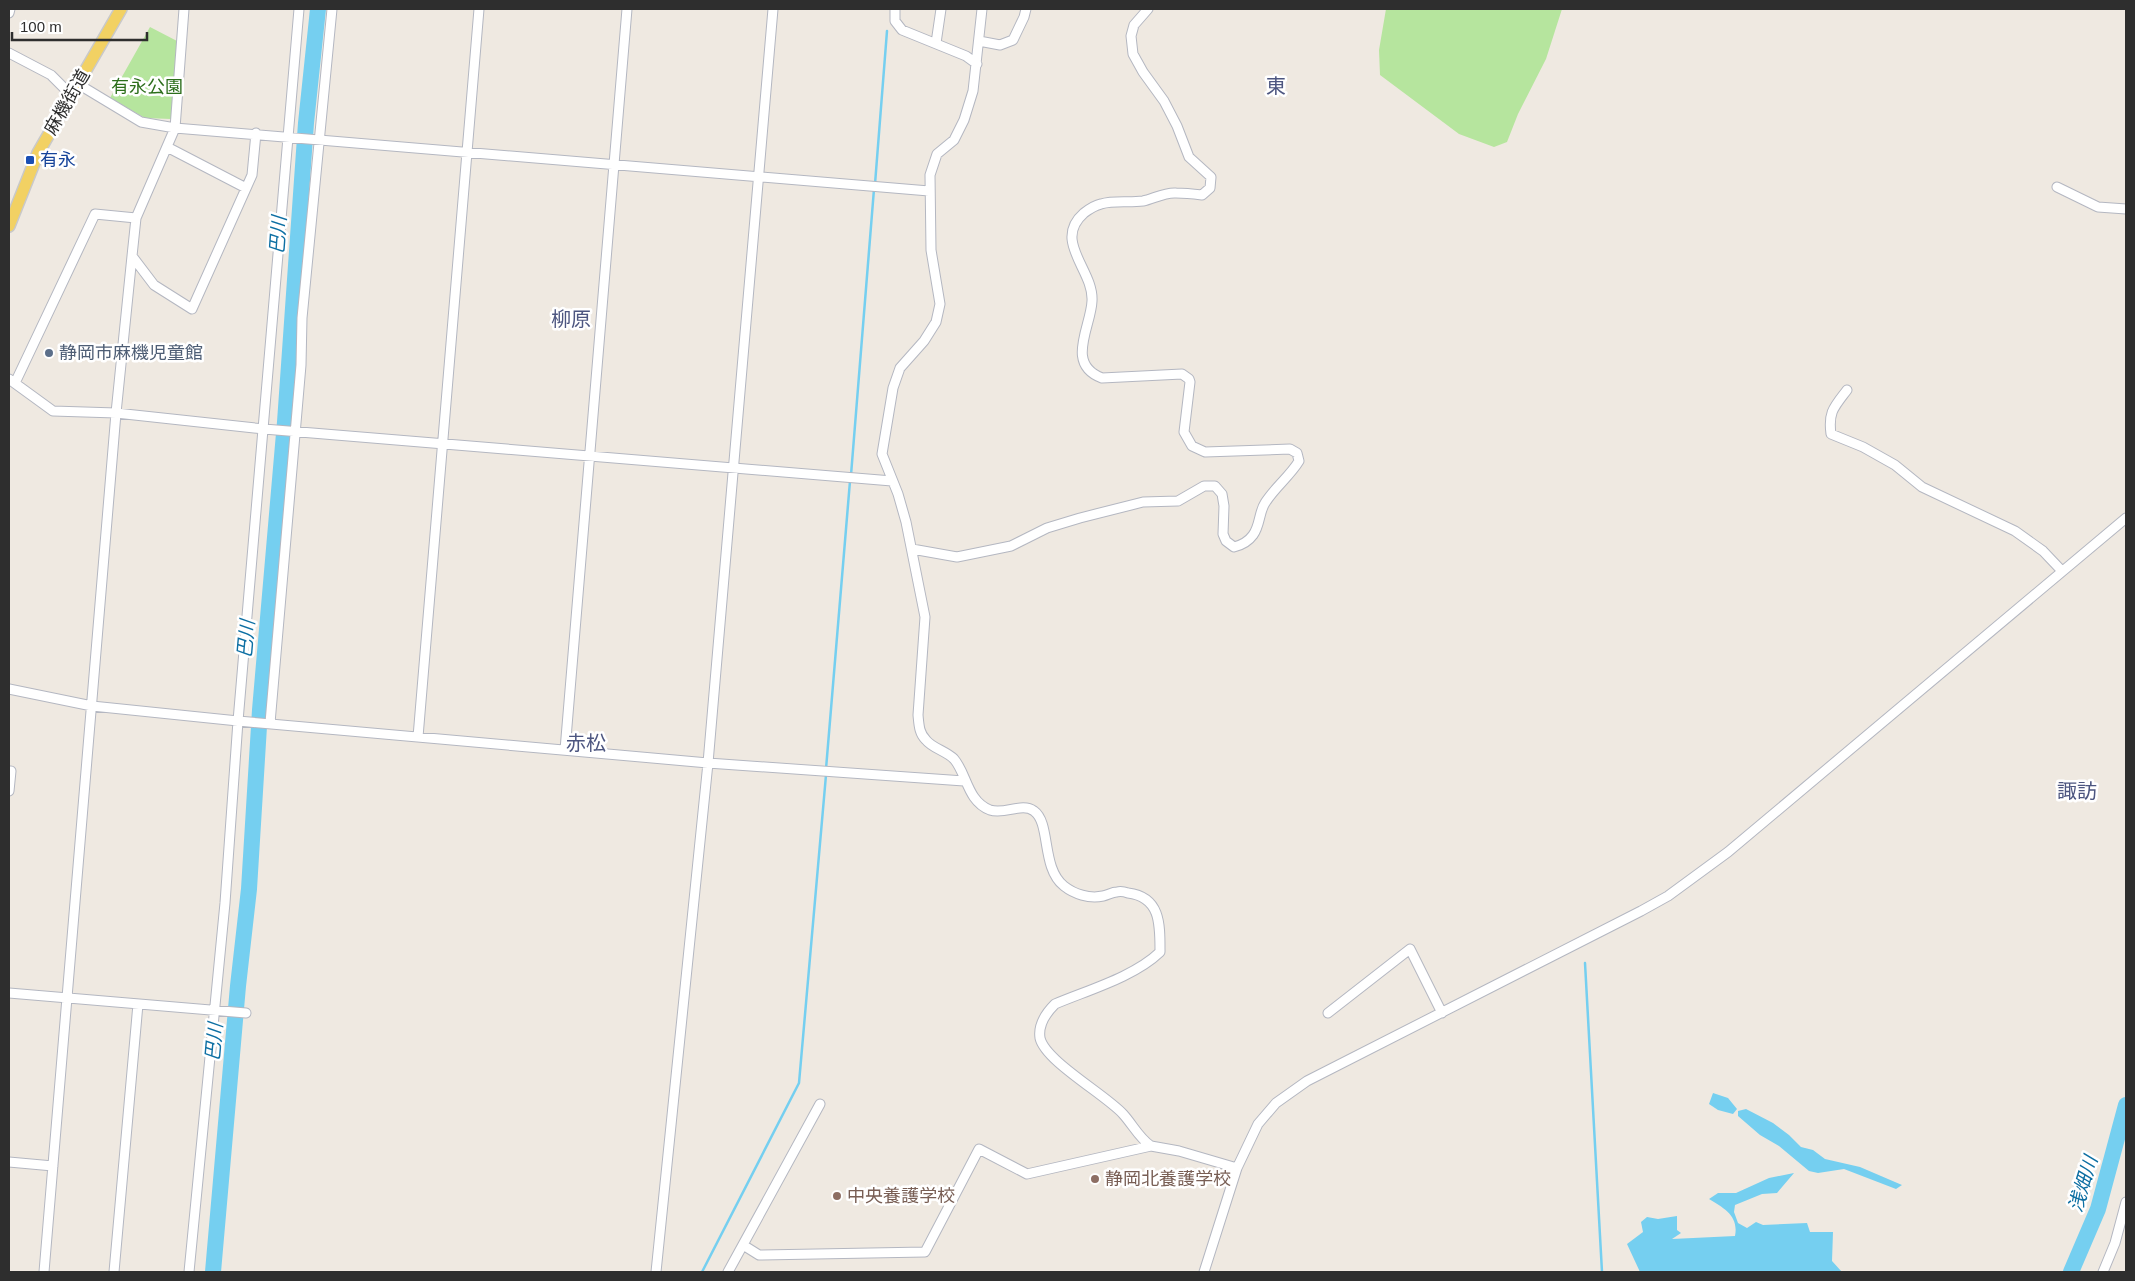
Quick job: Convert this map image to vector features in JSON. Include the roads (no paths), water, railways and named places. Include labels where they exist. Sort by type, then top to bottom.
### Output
[{"type":"main road","name":"麻機街道","points":[[9,226],[38,153],[121,9]]},
{"type":"street","points":[[9,13],[10,9]]},
{"type":"street","points":[[44,1272],[116,414],[136,218],[175,128],[184,9]]},
{"type":"street","points":[[189,1272],[225,903],[238,721],[299,9]]},
{"type":"street","points":[[270,723],[319,139],[332,9]]},
{"type":"street","points":[[418,737],[479,9]]},
{"type":"street","points":[[565,750],[627,9]]},
{"type":"street","points":[[656,1272],[708,763],[773,9]]},
{"type":"street","points":[[895,9],[895,21],[902,30],[966,56],[977,64]]},
{"type":"street","points":[[936,43],[941,9]]},
{"type":"street","points":[[982,9],[973,91],[964,120],[954,140],[938,154],[930,175],[931,250],[940,304],[936,322],[924,341],[900,368],[890,395],[882,454],[898,494],[912,549],[925,617],[918,715],[920,731],[926,742],[954,759],[964,781],[979,804],[989,810],[999,812],[1025,807],[1034,810],[1042,819],[1044,837],[1053,873],[1063,885],[1080,896],[1101,897],[1118,892],[1137,894],[1149,900],[1155,910],[1160,925],[1160,952],[1150,962],[1055,1004],[1047,1012],[1040,1027],[1040,1038],[1044,1046],[1056,1059],[1122,1113],[1144,1141],[1151,1146]]},
{"type":"street","points":[[979,41],[1000,45],[1013,40],[1026,9]]},
{"type":"street","points":[[912,549],[957,556],[1011,546],[1046,528],[1142,502],[1178,501],[1204,486],[1215,486],[1219,489],[1224,506],[1223,534],[1226,541],[1234,547],[1249,541],[1255,533],[1263,505],[1299,461],[1297,453],[1290,449],[1205,452],[1192,446],[1184,432],[1190,382],[1182,374],[1102,378],[1092,374],[1086,368],[1083,356],[1084,336],[1092,301],[1090,285],[1072,246],[1073,229],[1084,213],[1100,204],[1142,201],[1174,192],[1202,195],[1210,188],[1211,176],[1189,157],[1178,126],[1133,54],[1131,36],[1134,25],[1148,9]]},
{"type":"street","points":[[9,53],[51,75],[71,95]]},
{"type":"street","points":[[78,84],[141,122],[175,128],[256,133],[929,191]]},
{"type":"street","points":[[132,256],[154,285],[192,309],[252,175],[256,133]]},
{"type":"street","points":[[167,147],[246,188]]},
{"type":"street","points":[[2058,187],[2098,207],[2126,208]]},
{"type":"street","points":[[136,218],[95,214],[12,381],[53,411],[116,414],[294,432],[892,481]]},
{"type":"street","points":[[1848,390],[1835,406],[1829,418],[1831,434],[1863,447],[1895,465],[1922,487],[2015,530],[2042,551],[2062,571]]},
{"type":"street","points":[[1204,1272],[1238,1168],[1258,1124],[1276,1102],[1307,1081],[1632,916],[1686,884],[1728,852],[2126,518]]},
{"type":"street","points":[[9,689],[92,706],[238,721],[708,763],[964,781]]},
{"type":"street","points":[[9,771],[11,771],[9,791]]},
{"type":"street","points":[[1328,1013],[1410,949],[1442,1013]]},
{"type":"street","points":[[9,993],[246,1013]]},
{"type":"street","points":[[114,1272],[138,1004]]},
{"type":"street","points":[[728,1272],[820,1104]]},
{"type":"street","points":[[743,1245],[759,1255],[925,1252],[980,1149],[1028,1174],[1151,1146],[1179,1150],[1238,1168]]},
{"type":"street","points":[[9,1162],[53,1166]]},
{"type":"street","points":[[2103,1272],[2125,1218],[2126,1202]]},
{"type":"water","points":[[1713,1093],[1728,1098],[1737,1109],[1733,1114],[1718,1110],[1709,1104]]},
{"type":"water","points":[[1746,1109],[1773,1123],[1801,1147],[1813,1150],[1825,1159],[1860,1167],[1902,1185],[1896,1189],[1844,1169],[1818,1173],[1809,1171],[1779,1146],[1760,1135],[1738,1116],[1738,1111]]},
{"type":"water","points":[[1794,1173],[1777,1193],[1762,1194],[1735,1205],[1734,1212],[1738,1223],[1747,1228],[1756,1222],[1763,1225],[1807,1223],[1810,1232],[1833,1232],[1832,1261],[1842,1272],[1640,1272],[1627,1244],[1643,1232],[1641,1222],[1647,1217],[1658,1219],[1677,1216],[1677,1230],[1681,1233],[1672,1239],[1735,1236],[1735,1223],[1729,1213],[1709,1199],[1718,1193],[1736,1193],[1769,1178]]},
{"type":"waterway","name":"巴川","points":[[213,1272],[238,986],[249,889],[260,710],[285,422],[306,123],[318,9]]},
{"type":"waterway","points":[[875,184],[887,31]]},
{"type":"waterway","points":[[851,475],[874,189]]},
{"type":"waterway","points":[[826,769],[850,481]]},
{"type":"waterway","points":[[702,1272],[799,1083],[826,775]]},
{"type":"waterway","points":[[1585,963],[1602,1272]]},
{"type":"waterway","name":"浅畑川","points":[[2071,1272],[2098,1209],[2126,1105]]},
{"type":"place","name":"有永","points":[[30,160]]},
{"type":"place","name":"静岡市麻機児童館","points":[[49,353]]},
{"type":"place","name":"静岡北養護学校","points":[[1095,1179]]},
{"type":"place","name":"中央養護学校","points":[[837,1196]]},
{"type":"district","name":"東","points":[[1276,86]]},
{"type":"district","name":"柳原","points":[[571,319]]},
{"type":"district","name":"赤松","points":[[586,743]]},
{"type":"district","name":"諏訪","points":[[2077,791]]},
{"type":"park label","name":"有永公園","points":[[147,87]]}]
